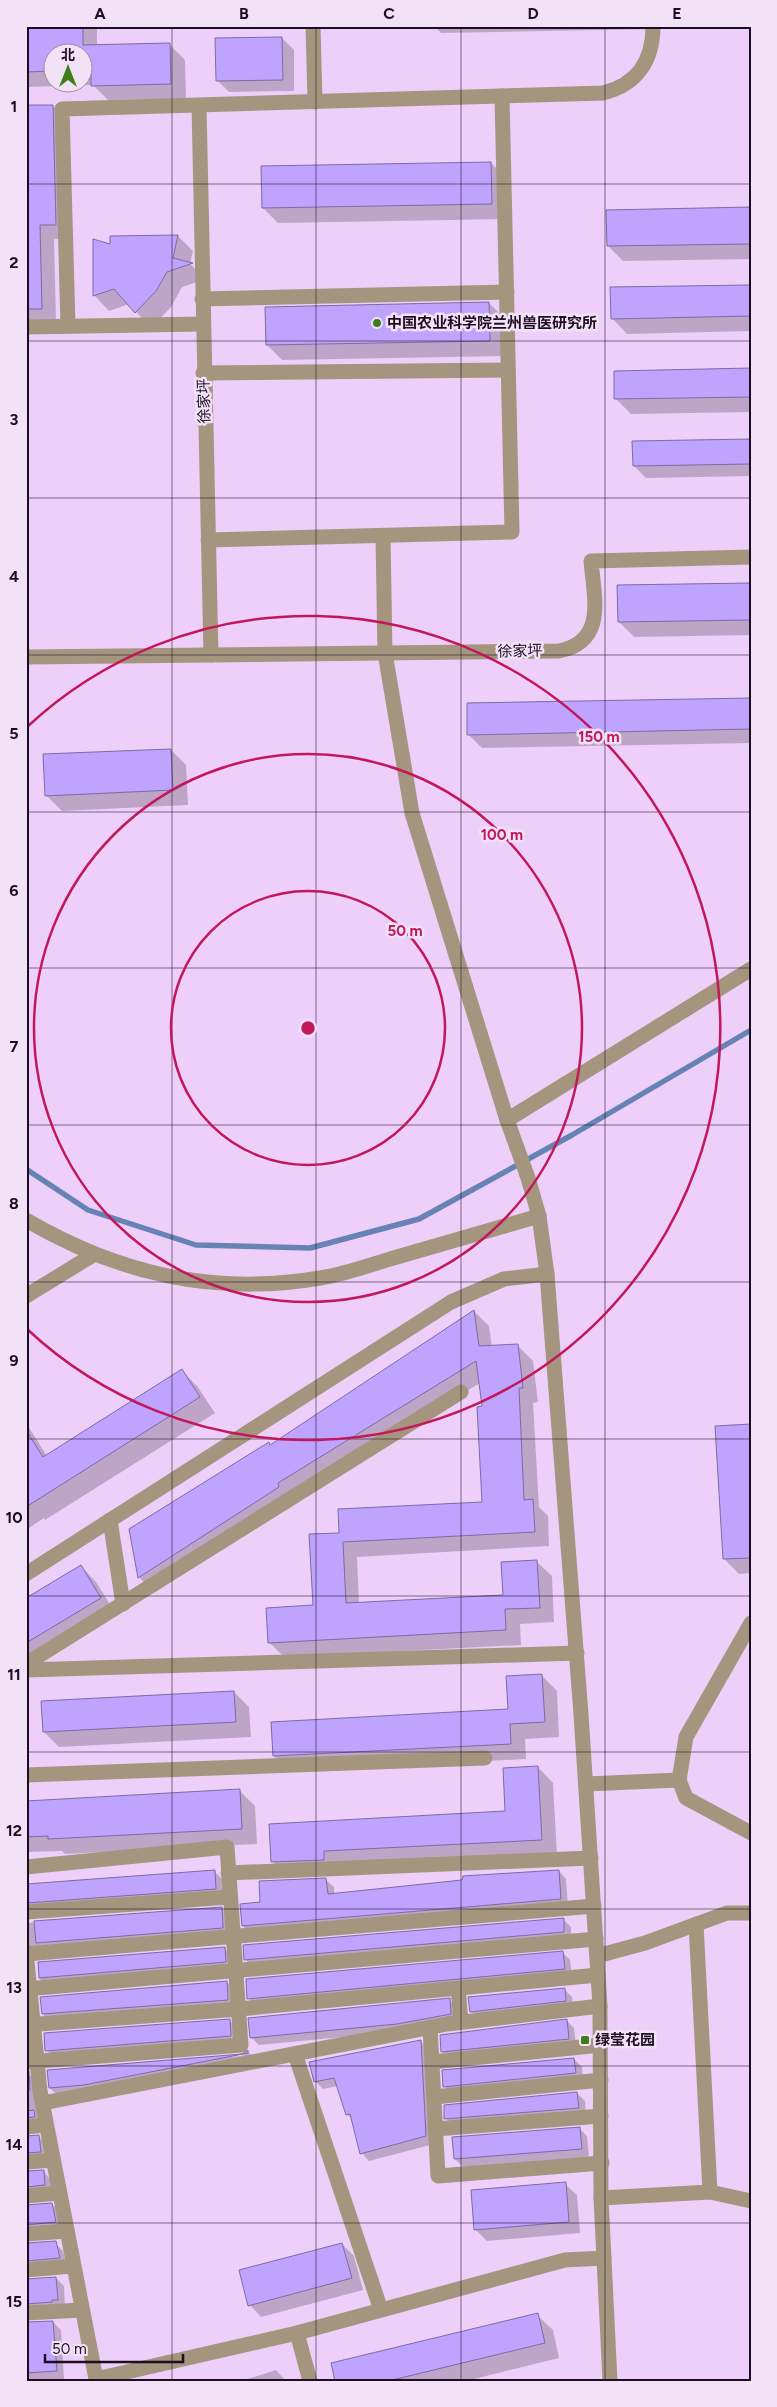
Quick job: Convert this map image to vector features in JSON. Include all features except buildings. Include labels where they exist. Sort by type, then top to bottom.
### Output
[{"type":"street","points":[[313,26],[315,102]]},
{"type":"street","points":[[68,326],[62,109],[593,94],[619,88],[632,80],[646,62],[653,41],[653,26]]},
{"type":"street","points":[[208,540],[512,532],[502,96]]},
{"type":"street","name":"徐家坪","points":[[199,106],[203,372],[211,655]]},
{"type":"street","points":[[202,299],[506,292]]},
{"type":"street","points":[[26,327],[202,324]]},
{"type":"street","points":[[203,372],[508,370]]},
{"type":"street","points":[[383,536],[385,653],[412,813],[507,1120],[528,1178],[539,1216],[547,1274],[577,1653],[600,2006],[602,2046],[602,2198],[610,2381]]},
{"type":"street","name":"徐家坪","points":[[26,657],[559,651],[571,648],[581,642],[589,634],[594,623],[595,611],[591,561],[751,557]]},
{"type":"street","points":[[507,1120],[751,970]]},
{"type":"street","points":[[26,1220],[93,1255],[124,1266],[189,1280],[230,1284],[289,1282],[354,1270],[539,1216]]},
{"type":"street","points":[[26,1296],[93,1255]]},
{"type":"street","points":[[26,1574],[451,1302],[504,1279],[547,1274]]},
{"type":"street","points":[[26,1664],[461,1392]]},
{"type":"street","points":[[110,1520],[123,1604]]},
{"type":"street","points":[[751,1623],[686,1737],[679,1780],[686,1798],[751,1833]]},
{"type":"street","points":[[26,1670],[577,1653]]},
{"type":"street","points":[[26,1775],[485,1758]]},
{"type":"street","points":[[586,1784],[679,1780]]},
{"type":"street","points":[[26,1867],[227,1847],[229,1897],[242,2045],[32,2061]]},
{"type":"street","points":[[228,1873],[591,1858]]},
{"type":"street","points":[[26,1912],[229,1897]]},
{"type":"street","points":[[594,1906],[26,1953],[32,2061],[36,2095],[46,2125],[96,2380],[297,2333],[565,2260],[604,2258]]},
{"type":"street","points":[[597,1956],[645,1942],[727,1913],[751,1913]]},
{"type":"street","points":[[696,1924],[710,2192]]},
{"type":"street","points":[[28,1989],[596,1939]]},
{"type":"street","points":[[30,2025],[238,2009],[598,1975]]},
{"type":"street","points":[[458,1988],[461,2022]]},
{"type":"street","points":[[36,2095],[295,2054],[461,2022],[600,2006]]},
{"type":"street","points":[[430,2027],[438,2176],[602,2163]]},
{"type":"street","points":[[432,2062],[602,2046]]},
{"type":"street","points":[[295,2054],[381,2310]]},
{"type":"street","points":[[434,2097],[602,2080]]},
{"type":"street","points":[[435,2129],[602,2116]]},
{"type":"street","points":[[26,2127],[46,2125]]},
{"type":"street","points":[[26,2162],[53,2160]]},
{"type":"street","points":[[602,2198],[710,2192],[751,2201]]},
{"type":"street","points":[[26,2196],[59,2193]]},
{"type":"street","points":[[26,2234],[67,2231]]},
{"type":"street","points":[[26,2270],[73,2266]]},
{"type":"street","points":[[26,2313],[82,2310]]},
{"type":"street","points":[[297,2333],[310,2381]]},
{"type":"waterway","points":[[26,1169],[88,1210],[196,1245],[310,1248],[419,1219],[572,1135],[751,1030]]},
{"type":"place","name":"中国农业科学院兰州兽医研究所","points":[[377,323]]},
{"type":"place","name":"绿莹花园","points":[[585,2040]]}]
